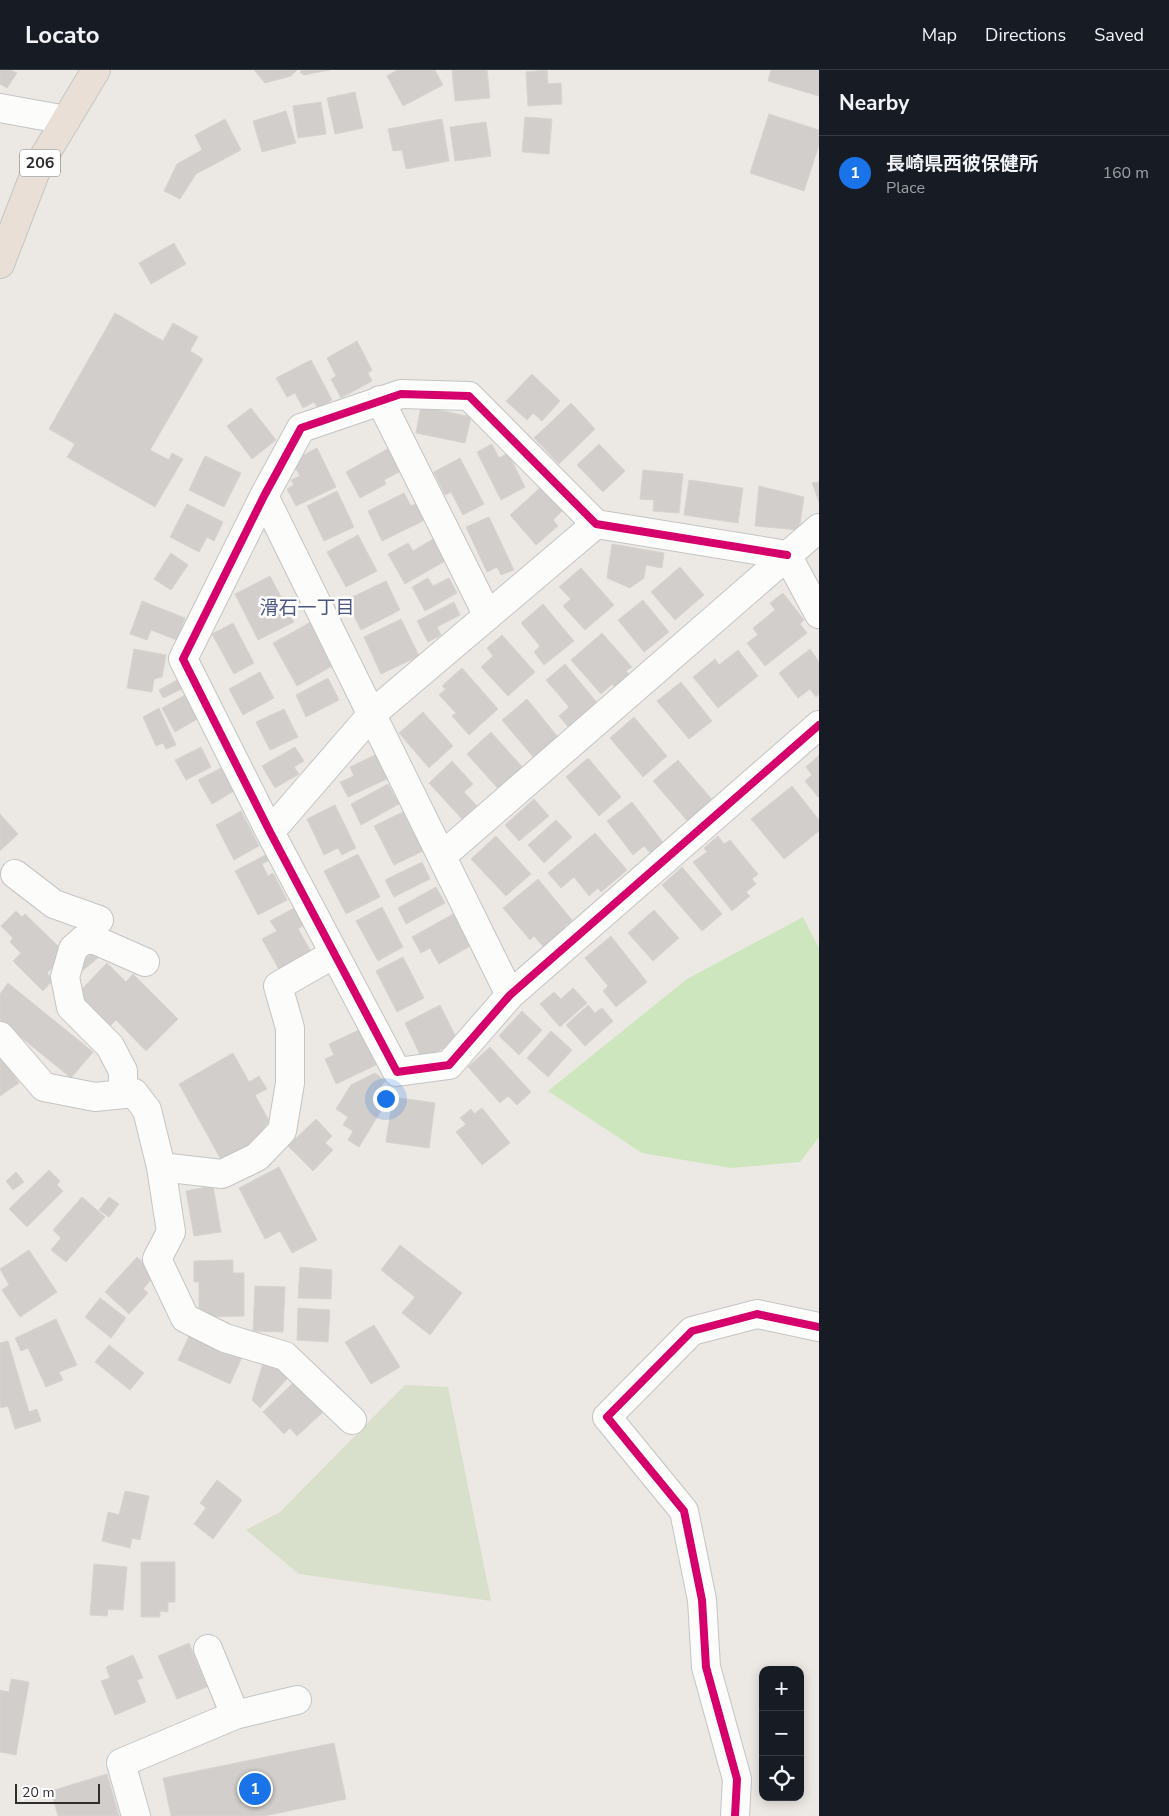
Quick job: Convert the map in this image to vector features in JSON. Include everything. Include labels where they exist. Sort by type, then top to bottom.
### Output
[{"type":"highway","name":"206","points":[[0,264],[37,168],[96,70]]},
{"type":"street","points":[[0,108],[66,120]]},
{"type":"street","points":[[787,555],[596,524],[469,396],[401,394],[302,428],[264,496],[183,659],[270,832],[396,1072],[449,1065],[510,995],[819,725]]},
{"type":"street","points":[[380,400],[488,616]]},
{"type":"street","points":[[264,496],[373,713],[510,995]]},
{"type":"street","points":[[270,832],[373,713],[596,524]]},
{"type":"street","points":[[442,856],[819,528]]},
{"type":"street","points":[[787,555],[819,614]]},
{"type":"street","points":[[5,875],[54,904],[99,920]]},
{"type":"street","points":[[123,1094],[123,1071],[110,1046],[71,1007],[66,977],[73,949],[83,940],[95,940],[145,962]]},
{"type":"street","points":[[161,1167],[222,1174],[257,1157],[282,1131],[290,1082],[290,1028],[278,986],[334,954]]},
{"type":"street","points":[[0,1036],[44,1087],[96,1097],[134,1093],[147,1110],[161,1167],[171,1232],[157,1260],[185,1318],[225,1338],[285,1356],[352,1420]]},
{"type":"street","points":[[735,1816],[737,1779],[706,1666],[702,1600],[684,1511],[607,1417],[692,1331],[757,1314],[819,1327]]},
{"type":"street","points":[[208,1649],[235,1716]]},
{"type":"street","points":[[136,1816],[121,1763],[235,1716],[296,1700]]},
{"type":"green space","points":[[803,917],[819,948],[819,1137],[800,1162],[731,1168],[642,1153],[548,1091],[687,979]]},
{"type":"green space","points":[[405,1385],[448,1387],[491,1601],[299,1574],[246,1530],[280,1512]]},
{"type":"building","points":[[0,70],[11,70],[17,73],[7,88],[0,84]]},
{"type":"building","points":[[254,70],[297,70],[291,76],[265,83]]},
{"type":"building","points":[[302,70],[330,70],[304,75],[300,72]]},
{"type":"building","points":[[397,70],[435,70],[443,85],[403,106],[387,76]]},
{"type":"building","points":[[452,70],[487,70],[490,98],[455,101]]},
{"type":"building","points":[[547,70],[548,84],[561,83],[562,104],[528,106],[526,72]]},
{"type":"building","points":[[771,70],[819,70],[819,96],[768,81]]},
{"type":"building","points":[[355,92],[363,128],[335,134],[327,98]]},
{"type":"building","points":[[321,102],[326,134],[298,138],[293,106]]},
{"type":"building","points":[[286,111],[296,143],[262,152],[253,121]]},
{"type":"building","points":[[769,114],[819,130],[819,145],[804,191],[750,173]]},
{"type":"building","points":[[525,117],[552,119],[549,154],[522,152]]},
{"type":"building","points":[[225,119],[241,150],[196,174],[180,199],[164,191],[177,164],[202,150],[195,135]]},
{"type":"building","points":[[442,119],[449,161],[406,169],[402,150],[393,151],[388,129]]},
{"type":"building","points":[[486,122],[491,156],[455,161],[450,127]]},
{"type":"building","points":[[174,243],[186,264],[151,284],[139,263]]},
{"type":"building","points":[[115,313],[163,341],[173,323],[198,337],[190,351],[203,359],[150,450],[169,460],[172,453],[183,459],[155,507],[67,457],[75,444],[49,429]]},
{"type":"building","points":[[357,341],[372,370],[368,373],[372,381],[341,398],[331,379],[336,376],[327,358]]},
{"type":"building","points":[[311,360],[332,400],[318,408],[314,402],[303,408],[295,393],[287,397],[276,378]]},
{"type":"building","points":[[532,374],[560,401],[542,421],[533,413],[527,420],[506,401]]},
{"type":"building","points":[[571,403],[595,429],[559,464],[534,438]]},
{"type":"building","points":[[421,406],[471,417],[465,443],[416,433]]},
{"type":"building","points":[[251,408],[276,440],[252,459],[227,426]]},
{"type":"building","points":[[492,444],[499,458],[508,453],[525,487],[501,500],[477,452]]},
{"type":"building","points":[[599,444],[625,471],[603,492],[577,465]]},
{"type":"building","points":[[391,447],[403,470],[384,480],[386,484],[360,498],[346,472]]},
{"type":"building","points":[[317,448],[336,487],[296,506],[287,489],[294,485],[291,480],[300,476],[292,461]]},
{"type":"building","points":[[205,456],[241,473],[224,507],[189,490]]},
{"type":"building","points":[[460,458],[484,504],[463,515],[451,492],[445,495],[434,472]]},
{"type":"building","points":[[643,470],[683,474],[679,513],[653,511],[654,500],[640,499]]},
{"type":"building","points":[[689,480],[743,488],[738,523],[684,515]]},
{"type":"building","points":[[819,482],[819,502],[812,483]]},
{"type":"building","points":[[542,486],[563,510],[553,520],[558,526],[536,545],[510,515]]},
{"type":"building","points":[[759,486],[804,497],[799,530],[755,526]]},
{"type":"building","points":[[337,491],[354,527],[324,541],[307,506]]},
{"type":"building","points":[[404,493],[411,506],[421,501],[429,518],[382,541],[368,511]]},
{"type":"building","points":[[187,504],[223,522],[214,541],[207,537],[199,552],[170,537]]},
{"type":"building","points":[[489,517],[514,570],[501,575],[497,567],[487,572],[466,527]]},
{"type":"building","points":[[358,535],[377,571],[346,587],[327,552]]},
{"type":"building","points":[[433,539],[445,561],[405,584],[388,554],[408,543],[413,551]]},
{"type":"building","points":[[612,544],[664,553],[662,568],[646,565],[644,578],[630,588],[607,578]]},
{"type":"building","points":[[171,553],[188,565],[171,590],[154,579]]},
{"type":"building","points":[[680,567],[704,595],[675,620],[651,592]]},
{"type":"building","points":[[581,568],[614,605],[585,630],[563,606],[571,599],[559,587]]},
{"type":"building","points":[[270,576],[294,622],[258,640],[235,594]]},
{"type":"building","points":[[428,578],[433,586],[449,578],[457,593],[425,611],[412,587]]},
{"type":"building","points":[[386,581],[400,610],[361,630],[346,600]]},
{"type":"building","points":[[783,593],[804,620],[800,624],[807,633],[765,666],[747,643],[758,635],[753,628],[775,610],[770,603]]},
{"type":"building","points":[[643,600],[669,632],[644,652],[618,620]]},
{"type":"building","points":[[142,601],[185,618],[177,640],[151,630],[147,640],[130,634]]},
{"type":"building","points":[[454,602],[460,615],[437,627],[441,635],[428,642],[417,621]]},
{"type":"building","points":[[543,604],[574,641],[544,665],[534,652],[540,646],[521,623]]},
{"type":"building","points":[[401,619],[419,656],[381,674],[364,637]]},
{"type":"building","points":[[311,622],[334,665],[297,686],[273,643]]},
{"type":"building","points":[[233,623],[254,663],[234,674],[212,634]]},
{"type":"building","points":[[602,633],[632,667],[626,671],[633,679],[618,691],[612,684],[601,694],[571,660]]},
{"type":"building","points":[[502,635],[535,672],[508,696],[481,667],[493,656],[487,648]]},
{"type":"building","points":[[134,649],[166,655],[162,677],[154,679],[152,692],[127,688]]},
{"type":"building","points":[[810,649],[819,662],[819,694],[816,697],[810,689],[798,698],[779,673]]},
{"type":"building","points":[[738,650],[758,676],[718,708],[693,677],[715,659],[719,665]]},
{"type":"building","points":[[565,664],[599,705],[570,729],[559,716],[569,707],[546,680]]},
{"type":"building","points":[[462,668],[498,709],[469,735],[452,716],[456,713],[439,695],[446,689],[442,686]]},
{"type":"building","points":[[260,672],[274,698],[243,715],[229,689]]},
{"type":"building","points":[[328,678],[339,700],[306,717],[296,695]]},
{"type":"building","points":[[179,679],[184,688],[163,698],[159,690]]},
{"type":"building","points":[[681,682],[712,721],[689,739],[657,701]]},
{"type":"building","points":[[185,695],[199,718],[175,732],[162,708]]},
{"type":"building","points":[[527,699],[558,737],[534,758],[502,720]]},
{"type":"building","points":[[159,708],[176,745],[166,749],[163,743],[156,746],[143,717]]},
{"type":"building","points":[[284,709],[298,737],[270,750],[256,722]]},
{"type":"building","points":[[423,712],[453,746],[429,768],[399,733]]},
{"type":"building","points":[[634,717],[667,756],[643,777],[610,738]]},
{"type":"building","points":[[491,732],[525,770],[501,792],[467,754]]},
{"type":"building","points":[[201,747],[211,767],[186,780],[175,760]]},
{"type":"building","points":[[295,747],[304,761],[294,767],[299,774],[275,788],[262,766]]},
{"type":"building","points":[[377,754],[389,778],[348,797],[340,782],[354,776],[350,767]]},
{"type":"building","points":[[819,755],[818,797],[805,781],[812,775],[806,767]]},
{"type":"building","points":[[588,758],[621,797],[599,816],[566,777]]},
{"type":"building","points":[[678,760],[715,803],[690,824],[653,781]]},
{"type":"building","points":[[452,761],[473,784],[464,792],[477,806],[462,819],[429,783]]},
{"type":"building","points":[[221,768],[234,791],[212,804],[198,780]]},
{"type":"building","points":[[388,784],[399,804],[361,825],[351,804]]},
{"type":"building","points":[[792,786],[819,820],[819,831],[784,859],[751,819]]},
{"type":"building","points":[[534,799],[549,816],[519,841],[505,825]]},
{"type":"building","points":[[632,802],[665,845],[652,855],[644,846],[633,855],[607,821]]},
{"type":"building","points":[[335,805],[356,848],[342,855],[338,848],[324,855],[307,819]]},
{"type":"building","points":[[241,811],[259,846],[234,860],[216,825]]},
{"type":"building","points":[[403,812],[423,851],[394,865],[374,826]]},
{"type":"building","points":[[0,814],[18,834],[0,851]]},
{"type":"building","points":[[556,820],[572,837],[544,863],[528,845]]},
{"type":"building","points":[[595,833],[627,870],[601,892],[598,888],[589,896],[574,877],[561,888],[548,873]]},
{"type":"building","points":[[496,836],[531,874],[506,896],[471,859]]},
{"type":"building","points":[[718,836],[724,844],[730,840],[758,874],[752,879],[756,884],[746,892],[750,896],[732,911],[693,862],[707,852],[704,848]]},
{"type":"building","points":[[269,853],[272,859],[262,864],[268,876],[273,873],[287,900],[258,915],[235,871]]},
{"type":"building","points":[[358,854],[380,897],[346,914],[324,871]]},
{"type":"building","points":[[422,862],[430,879],[394,897],[385,880]]},
{"type":"building","points":[[682,867],[722,914],[702,931],[662,885]]},
{"type":"building","points":[[538,879],[572,920],[564,927],[568,933],[547,951],[534,936],[530,940],[503,908]]},
{"type":"building","points":[[436,887],[445,903],[406,924],[398,908]]},
{"type":"building","points":[[296,907],[305,924],[298,929],[313,955],[281,973],[262,939],[277,931],[270,921]]},
{"type":"building","points":[[382,907],[403,947],[378,961],[356,921]]},
{"type":"building","points":[[654,910],[679,938],[653,961],[628,933]]},
{"type":"building","points":[[16,911],[22,917],[25,914],[61,949],[55,955],[60,960],[47,973],[53,980],[43,991],[13,961],[21,953],[10,942],[13,938],[1,926]]},
{"type":"building","points":[[455,913],[472,945],[439,964],[430,948],[421,953],[412,937]]},
{"type":"building","points":[[611,936],[647,982],[616,1007],[603,991],[608,986],[585,958]]},
{"type":"building","points":[[95,951],[99,957],[82,971],[77,965]]},
{"type":"building","points":[[403,957],[424,998],[397,1012],[376,971]]},
{"type":"building","points":[[107,963],[126,982],[133,974],[178,1019],[146,1051],[116,1020],[110,1026],[78,993]]},
{"type":"building","points":[[8,983],[93,1052],[71,1078],[0,1020],[0,994]]},
{"type":"building","points":[[573,988],[587,1003],[560,1027],[540,1004],[554,992],[561,999]]},
{"type":"building","points":[[440,1005],[458,1041],[422,1059],[405,1023]]},
{"type":"building","points":[[588,1005],[595,1013],[602,1008],[613,1021],[585,1046],[566,1025]]},
{"type":"building","points":[[522,1011],[542,1030],[519,1055],[499,1036]]},
{"type":"building","points":[[359,1030],[376,1065],[336,1084],[325,1059],[334,1055],[329,1044]]},
{"type":"building","points":[[551,1031],[572,1050],[548,1077],[527,1058]]},
{"type":"building","points":[[490,1047],[531,1092],[517,1105],[508,1096],[500,1103],[468,1067]]},
{"type":"building","points":[[233,1053],[249,1082],[259,1076],[267,1089],[255,1095],[269,1121],[250,1148],[223,1163],[179,1084]]},
{"type":"building","points":[[0,1054],[19,1083],[0,1096]]},
{"type":"building","points":[[375,1073],[385,1081],[376,1094],[387,1101],[359,1147],[348,1140],[353,1131],[343,1125],[348,1117],[336,1109],[351,1085]]},
{"type":"building","points":[[393,1097],[435,1103],[429,1148],[386,1142]]},
{"type":"building","points":[[482,1108],[510,1143],[482,1165],[456,1132],[466,1124],[460,1118],[471,1109],[474,1114]]},
{"type":"building","points":[[316,1119],[332,1136],[325,1143],[333,1150],[313,1171],[288,1146]]},
{"type":"building","points":[[279,1167],[317,1240],[292,1253],[280,1231],[265,1239],[239,1188]]},
{"type":"building","points":[[49,1170],[60,1181],[57,1185],[63,1191],[27,1227],[9,1209]]},
{"type":"building","points":[[16,1172],[24,1182],[13,1190],[6,1181]]},
{"type":"building","points":[[213,1186],[221,1232],[194,1236],[186,1191]]},
{"type":"building","points":[[82,1197],[105,1217],[66,1262],[51,1250],[61,1238],[53,1230]]},
{"type":"building","points":[[109,1197],[119,1204],[109,1217],[99,1210]]},
{"type":"building","points":[[400,1245],[462,1293],[430,1335],[402,1313],[415,1297],[381,1270]]},
{"type":"building","points":[[29,1250],[57,1292],[20,1317],[2,1290],[9,1285],[0,1269]]},
{"type":"building","points":[[137,1257],[156,1274],[143,1289],[148,1293],[129,1314],[105,1292]]},
{"type":"building","points":[[233,1260],[233,1273],[244,1273],[244,1316],[199,1317],[199,1282],[194,1282],[194,1261]]},
{"type":"building","points":[[300,1267],[332,1270],[331,1299],[298,1298]]},
{"type":"building","points":[[255,1286],[285,1287],[283,1332],[253,1331]]},
{"type":"building","points":[[100,1298],[126,1318],[111,1338],[85,1317]]},
{"type":"building","points":[[298,1308],[330,1310],[328,1342],[297,1340]]},
{"type":"building","points":[[56,1319],[77,1365],[59,1372],[63,1380],[46,1387],[28,1348],[21,1351],[15,1338]]},
{"type":"building","points":[[374,1325],[400,1367],[371,1384],[345,1342]]},
{"type":"building","points":[[190,1334],[242,1357],[230,1384],[178,1360]]},
{"type":"building","points":[[8,1341],[29,1412],[37,1409],[41,1421],[15,1429],[8,1406],[1,1408],[0,1405],[0,1343]]},
{"type":"building","points":[[109,1345],[144,1373],[130,1390],[95,1362]]},
{"type":"building","points":[[265,1356],[288,1378],[260,1408],[252,1400]]},
{"type":"building","points":[[294,1382],[323,1412],[297,1436],[290,1428],[284,1434],[263,1412]]},
{"type":"building","points":[[217,1480],[242,1500],[213,1539],[194,1524],[206,1508],[200,1503]]},
{"type":"building","points":[[125,1491],[149,1496],[140,1540],[132,1538],[130,1548],[102,1541],[108,1512],[119,1515]]},
{"type":"building","points":[[141,1562],[175,1562],[175,1602],[168,1602],[168,1612],[160,1611],[160,1617],[141,1617]]},
{"type":"building","points":[[94,1564],[127,1567],[123,1610],[108,1609],[107,1616],[90,1615]]},
{"type":"building","points":[[189,1643],[207,1687],[177,1699],[158,1656]]},
{"type":"building","points":[[133,1655],[143,1678],[137,1680],[146,1702],[115,1715],[101,1681],[110,1678],[106,1667]]},
{"type":"building","points":[[11,1679],[29,1682],[16,1755],[0,1752],[0,1690],[9,1692]]},
{"type":"building","points":[[334,1743],[346,1799],[264,1816],[171,1816],[163,1778]]},
{"type":"building","points":[[107,1774],[119,1816],[58,1816],[51,1791]]},
{"type":"cycle path","points":[[787,555],[596,524],[469,396],[401,394],[301,428],[264,496],[183,659],[270,832],[397,1072],[449,1065],[510,995],[819,725]]},
{"type":"cycle path","points":[[735,1816],[737,1779],[706,1667],[702,1600],[684,1511],[607,1417],[692,1331],[757,1314],[819,1327]]},
{"type":"place","name":"長崎県西彼保健所","points":[[255,1789]]},
{"type":"district","name":"滑石一丁目","points":[[307,608]]}]
